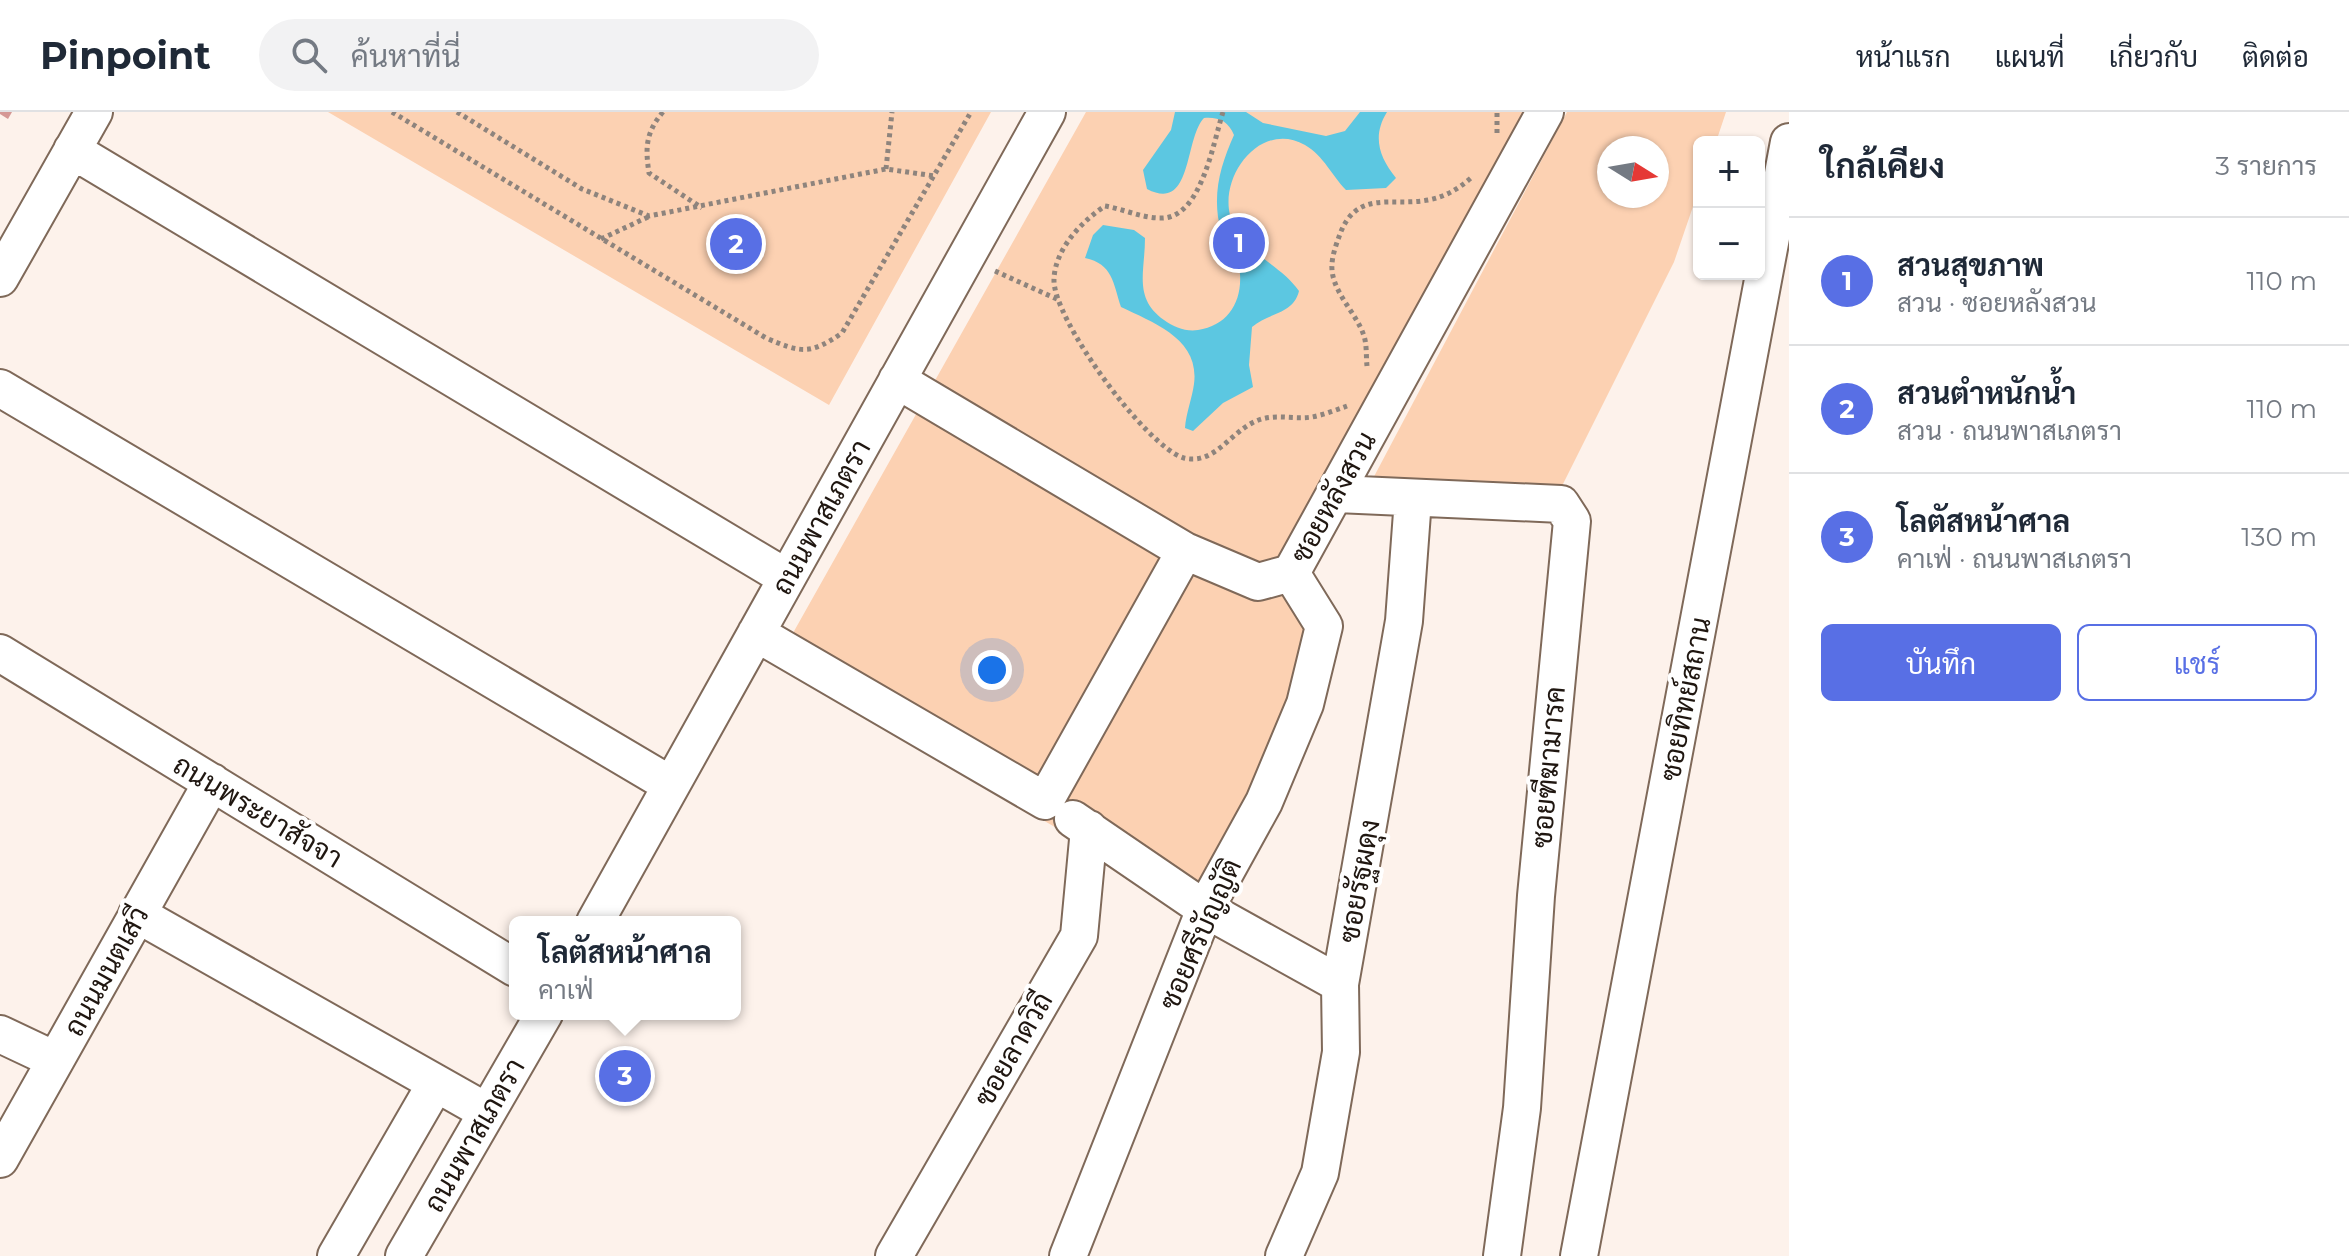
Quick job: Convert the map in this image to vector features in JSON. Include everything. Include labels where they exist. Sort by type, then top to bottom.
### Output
[{"type":"street","points":[[1,275],[94,112]]},
{"type":"street","name":"ถนนพาสเภตรา","points":[[598,916],[1047,112]]},
{"type":"street","name":"ซอยหลังสวน","points":[[897,380],[1185,551],[1258,582],[1291,573],[1545,112]]},
{"type":"street","name":"ซอยทิทย์สถาน","points":[[1579,1256],[1789,142]]},
{"type":"street","points":[[72,150],[787,578]]},
{"type":"street","points":[[0,388],[671,785]]},
{"type":"street","name":"ซอยฑีฆามารค","points":[[1337,494],[1561,504],[1572,521],[1536,896],[1522,1108],[1502,1256]]},
{"type":"street","name":"ซอยรัฐผดุง","points":[[1284,1256],[1320,1173],[1341,1052],[1340,984],[1404,621],[1413,499]]},
{"type":"street","points":[[1045,801],[1185,551]]},
{"type":"street","name":"ซอยศรีบัญญัติ","points":[[1068,1256],[1205,909],[1264,802],[1305,704],[1324,626],[1291,573]]},
{"type":"street","points":[[756,633],[1045,801],[1205,909],[1340,984]]},
{"type":"street","name":"ถนนพระยาสัจจา","points":[[0,653],[509,964]]},
{"type":"street","name":"ถนนมนตเสวี","points":[[0,1159],[212,782]]},
{"type":"street","name":"ซอยลาดวิถี","points":[[894,1256],[1079,936],[1089,829]]},
{"type":"street","points":[[137,914],[487,1112]]},
{"type":"street","name":"ถนนพาสเภตรา","points":[[404,1256],[541,1020]]},
{"type":"street","points":[[0,1034],[55,1060]]},
{"type":"street","points":[[336,1256],[436,1083]]},
{"type":"path","points":[[392,112],[766,338],[797,351],[819,348],[842,333],[971,112]]},
{"type":"path","points":[[457,112],[582,189],[649,216]]},
{"type":"path","points":[[663,112],[650,128],[646,149],[649,173],[702,208]]},
{"type":"path","points":[[886,169],[892,112]]},
{"type":"path","points":[[1223,112],[1204,175],[1190,205],[1179,215],[1162,219],[1105,206],[1084,220],[1057,263],[1053,281],[1073,332],[1134,419],[1166,448],[1185,458],[1211,456],[1254,421],[1283,414],[1310,417],[1347,407],[1355,396]]},
{"type":"path","points":[[1495,142],[1497,112]]},
{"type":"path","points":[[601,239],[649,216],[702,208],[886,169],[935,176]]},
{"type":"path","points":[[1365,375],[1364,335],[1347,307],[1332,271],[1336,245],[1347,217],[1368,204],[1398,200],[1427,201],[1456,191],[1475,175]]},
{"type":"path","points":[[965,258],[1060,301]]},
{"type":"shaded area","points":[[328,112],[991,112],[829,405]]},
{"type":"shaded area","points":[[1086,112],[1542,112],[1280,570],[1333,633],[1209,927],[1098,852],[775,665]]},
{"type":"shaded area","points":[[1567,112],[1726,112],[1718,136],[1693,136],[1693,207],[1674,262],[1559,492],[1369,486]]},
{"type":"water","points":[[1175,112],[1246,112],[1263,123],[1326,136],[1345,131],[1360,112],[1387,112],[1380,129],[1380,146],[1385,162],[1396,178],[1386,188],[1346,190],[1317,155],[1305,145],[1289,139],[1260,145],[1248,155],[1231,183],[1230,215],[1242,239],[1299,291],[1292,305],[1252,327],[1249,365],[1253,387],[1223,403],[1193,431],[1185,428],[1194,384],[1190,355],[1172,335],[1121,307],[1107,270],[1085,258],[1093,235],[1103,225],[1134,230],[1145,238],[1144,293],[1154,312],[1172,325],[1198,330],[1217,324],[1231,311],[1238,294],[1240,274],[1220,224],[1217,195],[1223,165],[1234,135],[1222,121],[1204,118],[1180,183],[1172,191],[1162,194],[1147,189],[1143,170],[1171,130]]},
{"type":"place","name":"สวนสุขภาพ","points":[[1239,243]]},
{"type":"place","name":"สวนตำหนักน้ำ","points":[[736,244]]},
{"type":"place","name":"โลตัสหน้าศาล","points":[[625,1076]]}]
